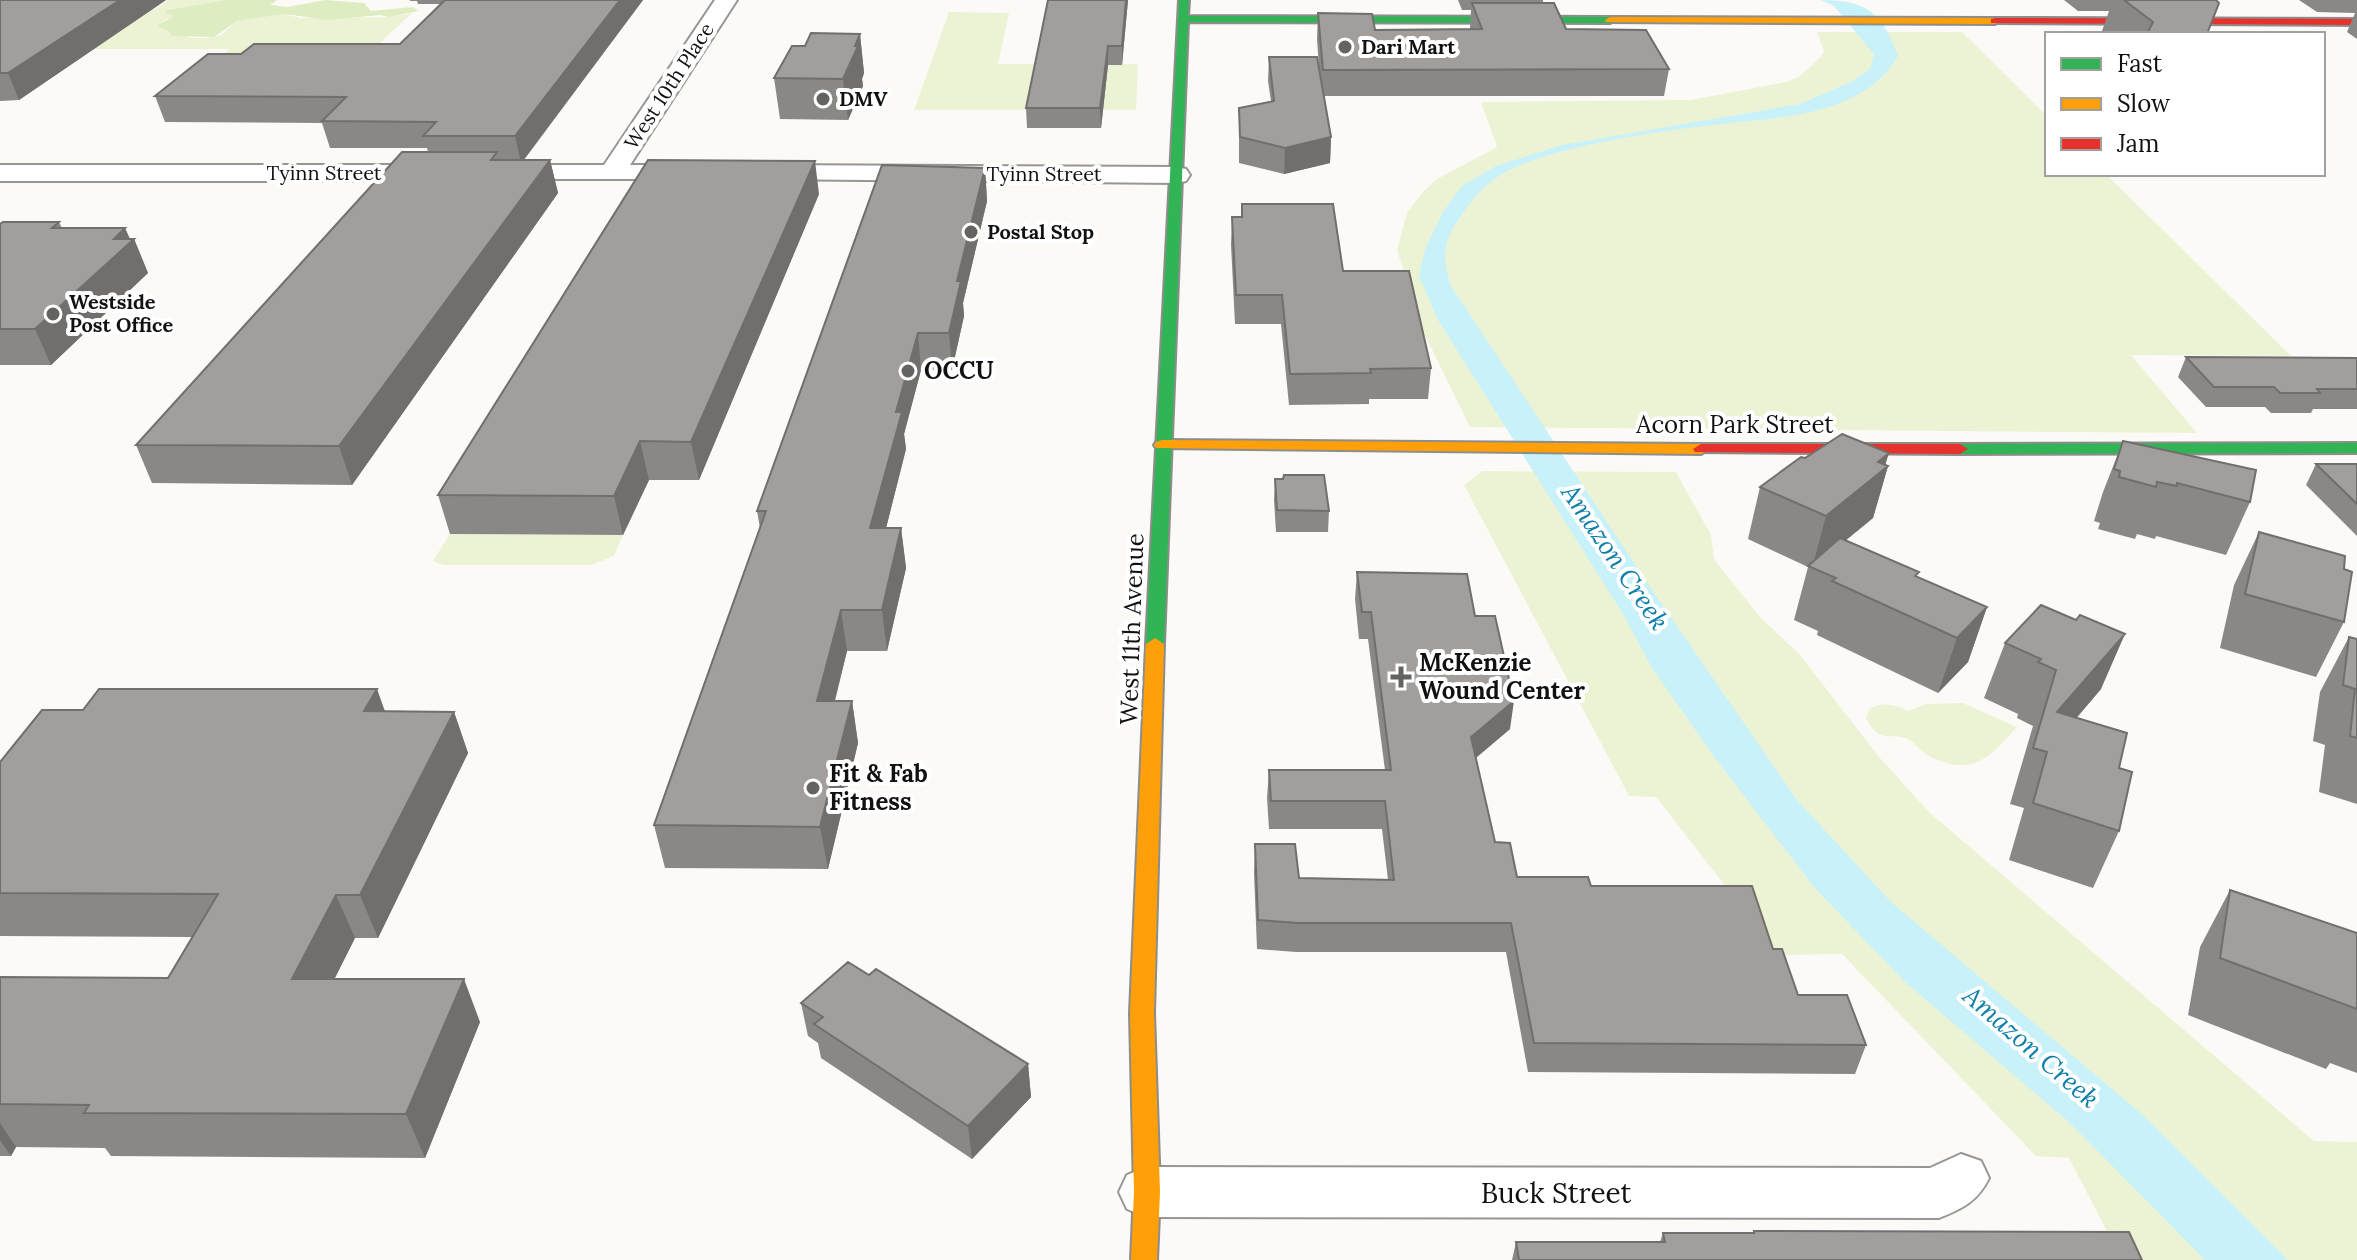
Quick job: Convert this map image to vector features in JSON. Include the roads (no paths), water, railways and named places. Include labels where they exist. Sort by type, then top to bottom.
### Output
[{"type":"street","name":"West 10th Place","points":[[612,173],[726,0]]},
{"type":"street","points":[[1184,10],[1900,21],[2357,22]]},
{"type":"street","name":"West 11th Avenue","points":[[1144,1260],[1147,1192],[1142,1013],[1162,445],[1184,10]]},
{"type":"street","name":"Tyinn Street","points":[[0,173],[1177,175]]},
{"type":"street","name":"Acorn Park Street","points":[[1162,445],[1636,449],[2357,448]]},
{"type":"street","name":"Buck Street","points":[[1147,1192],[1939,1193],[1961,1178]]},
{"type":"water","name":"Amazon Creek","points":[[1821,0],[1862,6],[1879,19],[1892,41],[1898,56],[1882,76],[1863,92],[1816,111],[1632,136],[1569,150],[1515,167],[1482,190],[1451,232],[1445,256],[1451,286],[1648,584],[1797,800],[1891,902],[2144,1116],[2288,1260],[2205,1260],[2070,1123],[1905,982],[1814,887],[1715,758],[1652,668],[1623,614],[1438,320],[1419,276],[1425,249],[1443,212],[1462,186],[1496,166],[1562,145],[1800,104],[1853,81],[1870,69],[1874,54],[1834,6]]},
{"type":"place","name":"Dari Mart","points":[[1345,47]]},
{"type":"place","name":"DMV","points":[[823,99]]},
{"type":"place","name":"Postal Stop","points":[[971,232]]},
{"type":"place","name":"Westside Post Office","points":[[53,314]]},
{"type":"place","name":"OCCU","points":[[908,371]]},
{"type":"place","name":"McKenzie Wound Center","points":[[1401,677]]},
{"type":"place","name":"Fit & Fab Fitness","points":[[813,788]]}]
